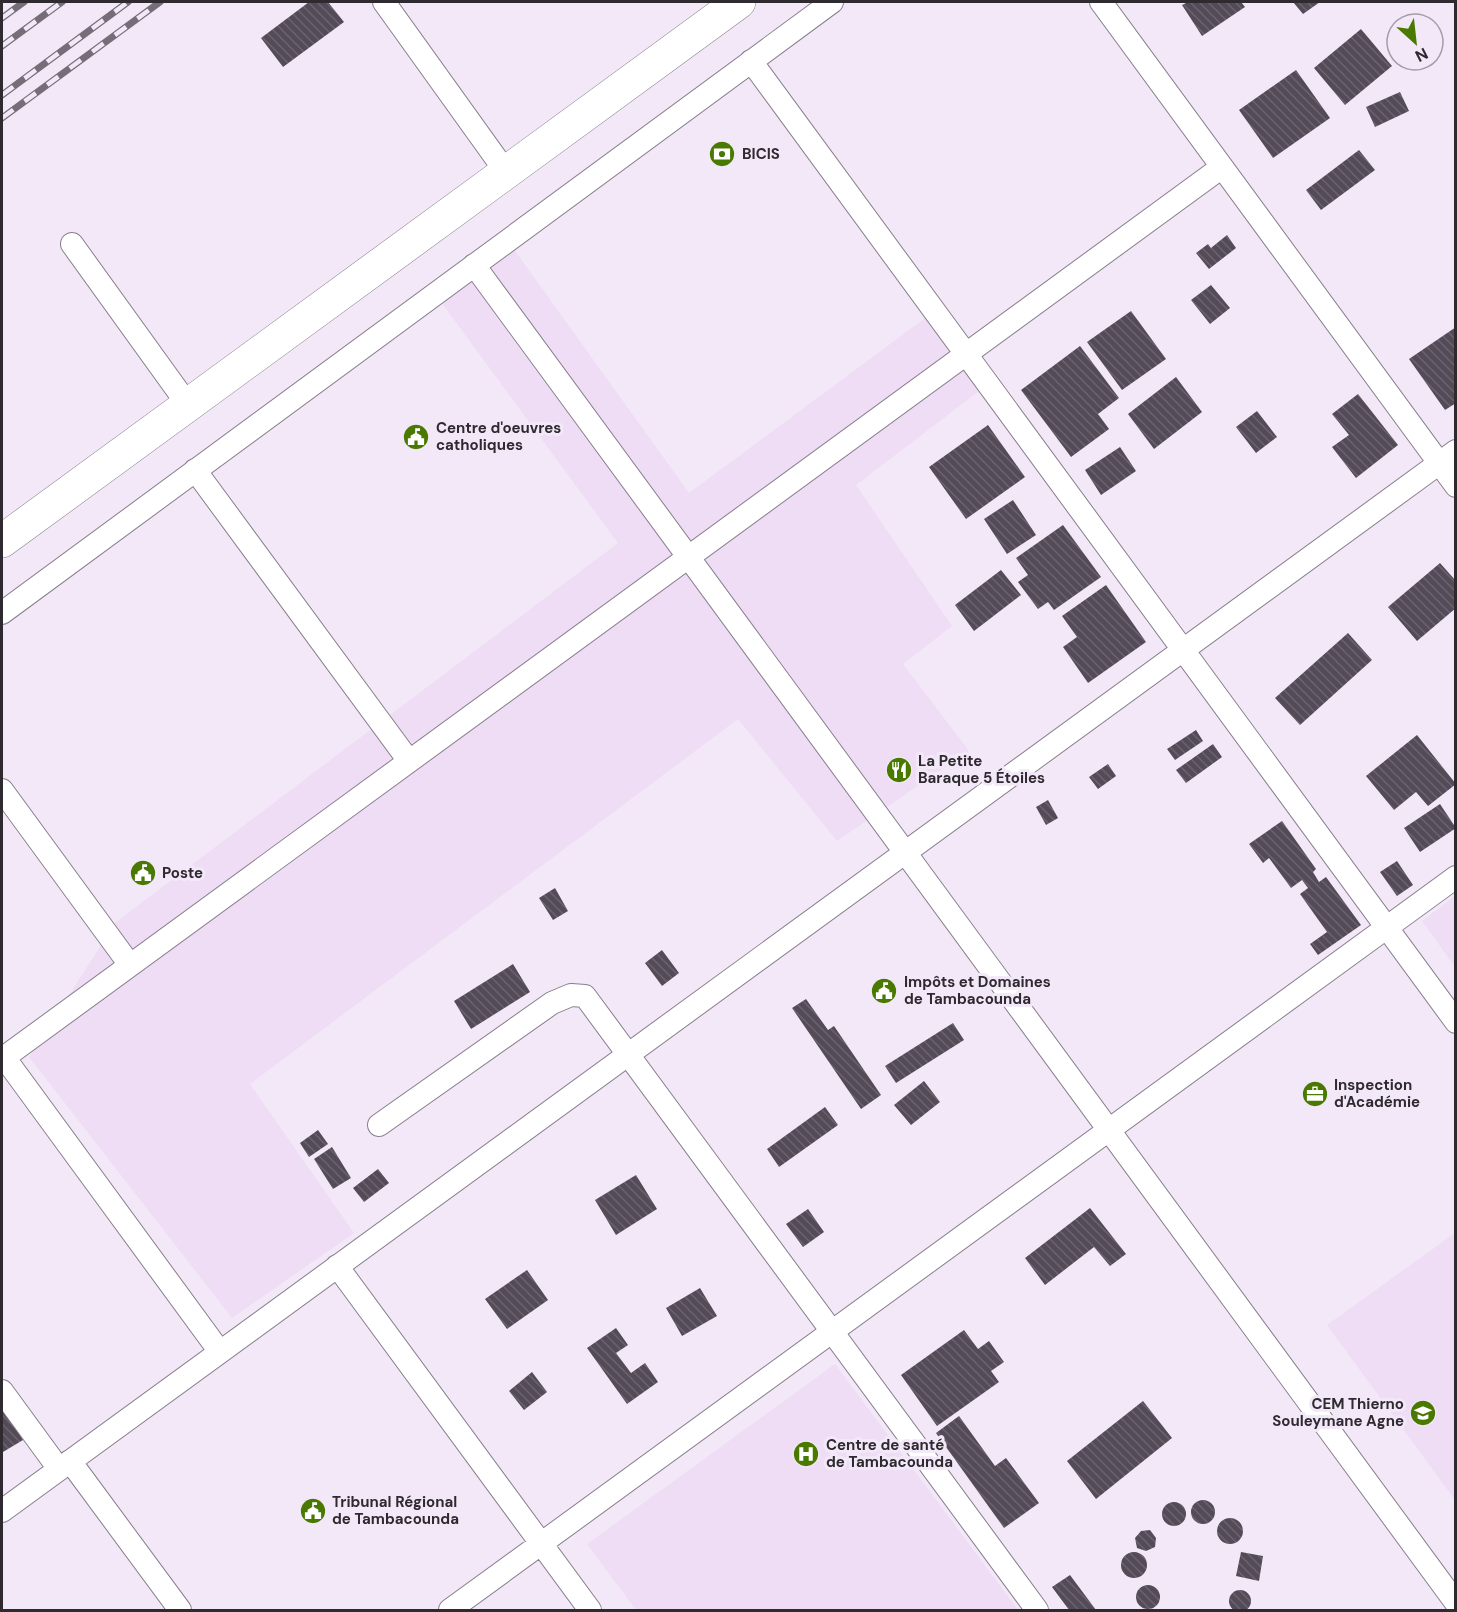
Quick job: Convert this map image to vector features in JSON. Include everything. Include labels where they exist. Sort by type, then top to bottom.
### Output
[{"type":"highway","points":[[2,541],[739,2]]},
{"type":"street","points":[[384,2],[506,172]]},
{"type":"street","points":[[2,613],[832,2]]},
{"type":"street","points":[[1101,2],[1222,167],[1447,457],[1455,486]]},
{"type":"street","points":[[751,61],[1455,1022]]},
{"type":"street","points":[[220,1352],[3,1058],[1222,167]]},
{"type":"street","points":[[72,244],[188,405]]},
{"type":"street","points":[[474,265],[1455,1603]]},
{"type":"street","points":[[2,1511],[1447,457]]},
{"type":"street","points":[[195,470],[409,761]]},
{"type":"street","points":[[2,790],[130,965]]},
{"type":"street","points":[[450,1611],[1455,877]]},
{"type":"street","points":[[379,1125],[552,1003],[571,995],[585,996],[1037,1611]]},
{"type":"street","points":[[337,1266],[590,1611]]},
{"type":"street","points":[[2,1391],[180,1611]]},
{"type":"shaded area","points":[[513,248],[689,493],[928,316],[983,388],[856,485],[952,626],[903,664],[969,751],[837,841],[738,719],[250,1084],[354,1233],[232,1318],[29,1057],[116,922],[618,543],[441,302]]},
{"type":"shaded area","points":[[1455,896],[1455,967],[1422,921]]},
{"type":"shaded area","name":"CEM Thierno Souleymane Agne","points":[[1455,1233],[1455,1500],[1327,1325]]},
{"type":"shaded area","name":"Centre de santé de Tambacounda","points":[[835,1364],[1018,1610],[636,1610],[587,1544]]},
{"type":"building","points":[[309,2],[328,2],[344,22],[283,67],[261,38]]},
{"type":"building","points":[[1188,2],[1241,2],[1245,7],[1202,36],[1182,5]]},
{"type":"building","points":[[1293,2],[1320,2],[1303,14]]},
{"type":"building","points":[[1361,29],[1385,58],[1385,72],[1345,105],[1314,68]]},
{"type":"building","points":[[1296,70],[1330,118],[1273,158],[1239,110]]},
{"type":"building","points":[[1400,92],[1409,111],[1375,127],[1366,107]]},
{"type":"building","points":[[1359,150],[1375,170],[1321,210],[1306,190]]},
{"type":"building","points":[[1227,235],[1236,248],[1209,269],[1196,253],[1208,244],[1211,248]]},
{"type":"building","points":[[1211,285],[1230,308],[1210,324],[1191,300]]},
{"type":"building","points":[[1131,311],[1166,359],[1122,390],[1087,342]]},
{"type":"building","points":[[1456,327],[1456,403],[1445,410],[1409,359]]},
{"type":"building","points":[[1080,346],[1119,398],[1098,414],[1109,429],[1071,457],[1021,390]]},
{"type":"building","points":[[1176,377],[1202,412],[1154,449],[1128,414]]},
{"type":"building","points":[[1358,394],[1398,445],[1356,478],[1332,447],[1349,435],[1332,414]]},
{"type":"building","points":[[1257,411],[1277,437],[1256,453],[1236,427]]},
{"type":"building","points":[[988,425],[1025,477],[966,519],[929,467]]},
{"type":"building","points":[[1120,447],[1136,471],[1101,495],[1085,470]]},
{"type":"building","points":[[1013,500],[1036,535],[1007,554],[984,519]]},
{"type":"building","points":[[1063,525],[1101,577],[1054,610],[1048,602],[1038,609],[1018,582],[1028,575],[1016,558]]},
{"type":"building","points":[[1440,563],[1456,581],[1456,608],[1417,641],[1388,607]]},
{"type":"building","points":[[1001,570],[1021,595],[974,631],[955,605]]},
{"type":"building","points":[[1106,585],[1146,642],[1088,683],[1063,647],[1077,637],[1062,616]]},
{"type":"building","points":[[1348,633],[1372,660],[1300,725],[1275,698]]},
{"type":"building","points":[[1196,730],[1203,741],[1175,760],[1167,749]]},
{"type":"building","points":[[1417,735],[1456,784],[1428,806],[1416,792],[1394,810],[1366,776]]},
{"type":"building","points":[[1213,744],[1222,757],[1186,783],[1176,770]]},
{"type":"building","points":[[1108,764],[1116,776],[1098,789],[1089,777]]},
{"type":"building","points":[[1048,800],[1058,818],[1046,825],[1036,807]]},
{"type":"building","points":[[1440,804],[1456,828],[1420,852],[1404,828]]},
{"type":"building","points":[[1282,821],[1316,869],[1313,872],[1319,882],[1326,877],[1361,925],[1318,955],[1310,944],[1327,932],[1300,894],[1308,888],[1302,880],[1291,888],[1269,858],[1263,863],[1249,844]]},
{"type":"building","points":[[1397,861],[1413,885],[1397,896],[1380,872]]},
{"type":"building","points":[[555,888],[568,911],[553,920],[539,898]]},
{"type":"building","points":[[662,950],[679,973],[662,986],[645,963]]},
{"type":"building","points":[[513,964],[530,992],[471,1029],[454,1001]]},
{"type":"building","points":[[806,999],[828,1030],[834,1026],[881,1095],[861,1109],[792,1008]]},
{"type":"building","points":[[953,1023],[964,1040],[896,1083],[885,1066]]},
{"type":"building","points":[[924,1081],[940,1102],[911,1125],[894,1105]]},
{"type":"building","points":[[825,1107],[838,1125],[779,1167],[767,1149]]},
{"type":"building","points":[[318,1130],[328,1144],[309,1157],[300,1143]]},
{"type":"building","points":[[332,1147],[351,1178],[333,1189],[314,1159]]},
{"type":"building","points":[[378,1169],[389,1183],[364,1202],[353,1188]]},
{"type":"building","points":[[636,1175],[657,1209],[616,1235],[595,1200]]},
{"type":"building","points":[[1090,1208],[1126,1254],[1110,1266],[1094,1247],[1045,1285],[1025,1258]]},
{"type":"building","points":[[808,1209],[824,1232],[803,1247],[786,1224]]},
{"type":"building","points":[[527,1270],[548,1300],[507,1329],[485,1299]]},
{"type":"building","points":[[700,1288],[717,1316],[682,1336],[666,1308]]},
{"type":"building","points":[[616,1328],[628,1345],[616,1353],[631,1373],[645,1363],[658,1382],[627,1404],[587,1348]]},
{"type":"building","points":[[964,1330],[978,1349],[989,1341],[1004,1362],[991,1371],[999,1382],[937,1426],[901,1375]]},
{"type":"building","points":[[532,1372],[547,1392],[524,1410],[509,1391]]},
{"type":"building","points":[[1143,1401],[1172,1438],[1096,1499],[1067,1461]]},
{"type":"building","points":[[2,1407],[23,1440],[3,1452]]},
{"type":"building","points":[[959,1416],[995,1466],[1006,1458],[1039,1503],[1004,1528],[936,1433]]},
{"type":"building","points":[[1203,1500],[1212,1503],[1215,1512],[1212,1521],[1203,1524],[1194,1521],[1191,1512],[1194,1503]]},
{"type":"building","points":[[1174,1502],[1179,1503],[1185,1509],[1185,1519],[1179,1525],[1174,1526],[1169,1525],[1163,1519],[1162,1514],[1163,1509],[1169,1503]]},
{"type":"building","points":[[1230,1518],[1239,1522],[1243,1531],[1239,1540],[1230,1544],[1221,1540],[1217,1531],[1221,1522]]},
{"type":"building","points":[[1150,1530],[1156,1538],[1155,1547],[1146,1551],[1137,1548],[1135,1538],[1141,1531]]},
{"type":"building","points":[[1134,1552],[1143,1556],[1147,1565],[1143,1574],[1134,1578],[1125,1574],[1121,1565],[1125,1556]]},
{"type":"building","points":[[1241,1552],[1263,1556],[1259,1581],[1236,1576]]},
{"type":"building","points":[[1070,1575],[1096,1610],[1069,1610],[1052,1587]]},
{"type":"building","points":[[1148,1585],[1153,1586],[1159,1592],[1159,1602],[1153,1608],[1148,1609],[1143,1608],[1137,1602],[1136,1597],[1137,1592],[1143,1586]]},
{"type":"building","points":[[1236,1590],[1244,1590],[1251,1597],[1251,1605],[1244,1612],[1236,1612],[1229,1605],[1229,1597]]},
{"type":"railway","points":[[2,18],[24,2]]},
{"type":"railway","points":[[2,46],[62,2]]},
{"type":"railway","points":[[2,95],[128,2]]},
{"type":"railway","points":[[2,118],[160,2]]},
{"type":"place","name":"BICIS","points":[[722,154]]},
{"type":"place","name":"Centre d'oeuvres catholiques","points":[[416,437]]},
{"type":"place","name":"La Petite Baraque 5 Étoiles","points":[[899,770]]},
{"type":"place","name":"Poste","points":[[143,873]]},
{"type":"place","name":"Impôts et Domaines de Tambacounda","points":[[884,991]]},
{"type":"place","name":"Inspection d'Académie","points":[[1315,1094]]},
{"type":"place","name":"CEM Thierno Souleymane Agne","points":[[1423,1413]]},
{"type":"place","name":"Centre de santé de Tambacounda","points":[[806,1454]]},
{"type":"place","name":"Tribunal Régional de Tambacounda","points":[[313,1511]]}]
